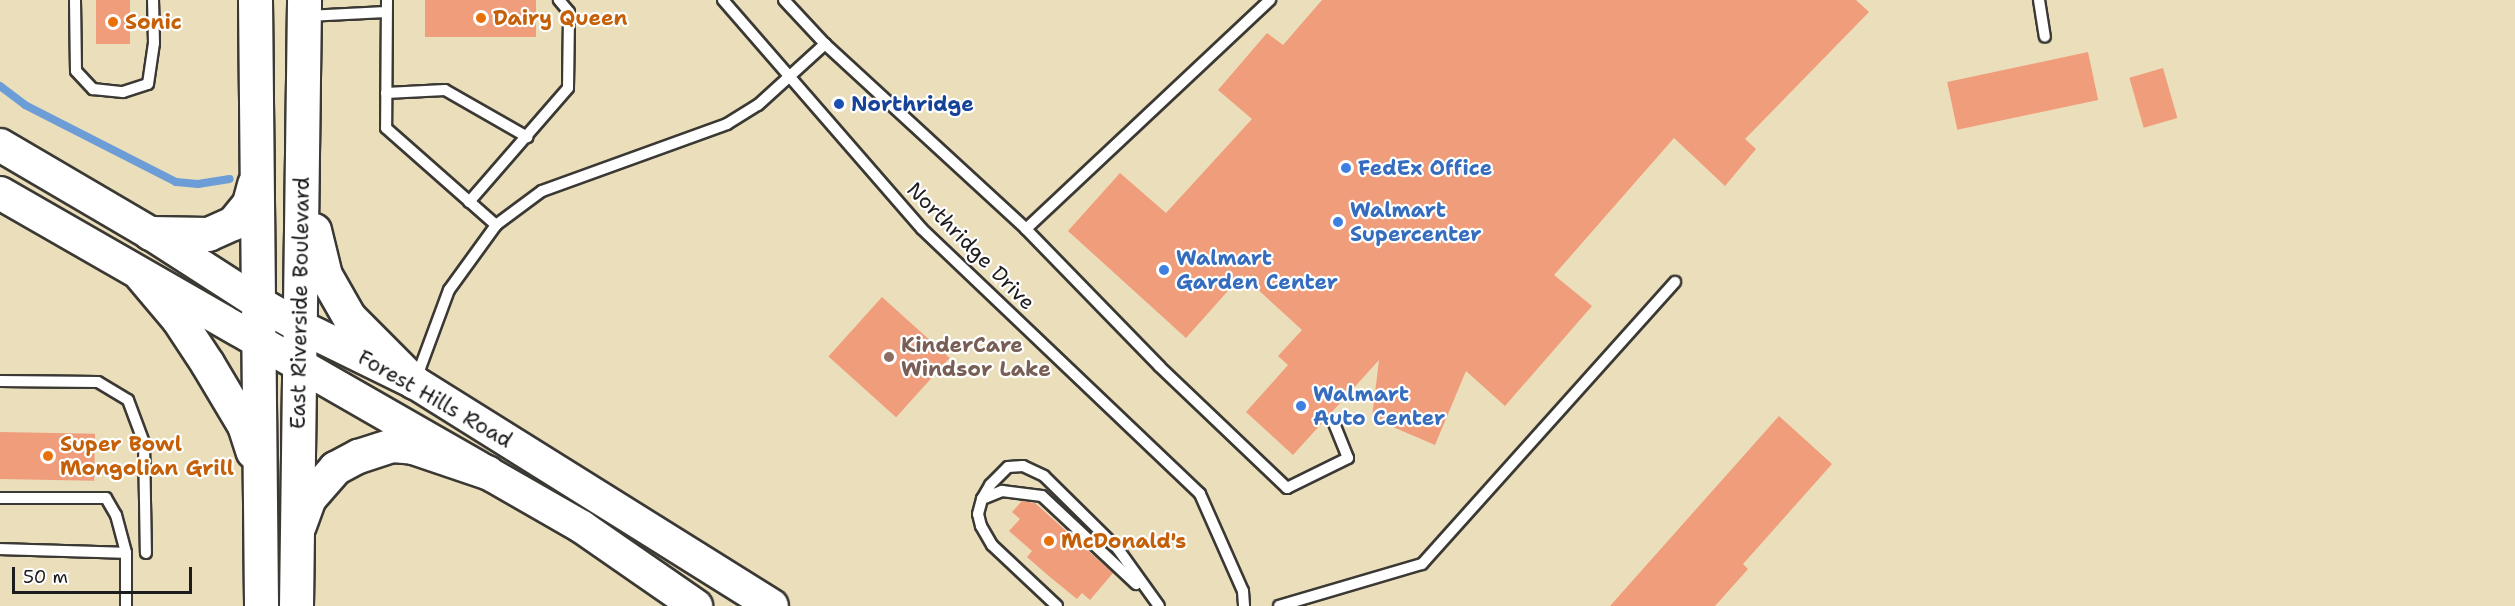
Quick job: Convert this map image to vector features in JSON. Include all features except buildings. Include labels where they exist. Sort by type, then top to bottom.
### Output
[{"type":"main road","name":"East Riverside Boulevard","points":[[255,0],[257,338],[262,477],[261,606]]},
{"type":"main road","name":"East Riverside Boulevard","points":[[296,606],[304,8]]},
{"type":"main road","points":[[302,135],[314,228],[325,275],[350,317],[414,382]]},
{"type":"main road","points":[[150,233],[208,234],[233,223],[249,203],[256,178],[256,147]]},
{"type":"main road","points":[[141,275],[178,319],[224,390],[244,425],[262,477]]},
{"type":"main road","points":[[296,532],[309,498],[335,468],[358,456],[392,445],[413,447],[487,472]]},
{"type":"street","name":"Forest Hills Road","points":[[0,145],[150,233],[257,302],[301,327],[414,382],[772,606]]},
{"type":"street","name":"Forest Hills Road","points":[[0,193],[141,275],[257,338],[299,366],[582,527],[696,606]]},
{"type":"lane","points":[[75,0],[76,71],[93,89],[123,92],[148,84],[154,43],[153,0]]},
{"type":"lane","points":[[387,0],[386,128],[496,225]]},
{"type":"lane","points":[[469,202],[568,88],[569,12],[559,0]]},
{"type":"lane","name":"Northridge Drive","points":[[723,0],[922,229],[1200,494],[1243,591],[1244,606]]},
{"type":"lane","points":[[784,0],[825,44],[1026,229],[1159,366],[1287,488],[1348,458],[1334,424]]},
{"type":"lane","points":[[1026,229],[1270,0]]},
{"type":"lane","points":[[2039,0],[2045,37]]},
{"type":"lane","points":[[304,8],[386,12]]},
{"type":"lane","points":[[414,382],[449,290],[496,225],[542,191],[727,124],[758,105],[788,75],[825,44]]},
{"type":"lane","points":[[386,93],[445,90],[527,137]]},
{"type":"lane","points":[[1279,606],[1422,564],[1675,282]]},
{"type":"lane","points":[[0,381],[98,382],[128,400],[144,443],[146,553]]},
{"type":"lane","points":[[1057,606],[992,545],[979,520],[982,499],[990,485],[1008,467],[1023,466],[1044,476],[1118,549],[1158,606]]},
{"type":"lane","points":[[982,499],[1002,491],[1042,495],[1158,606]]},
{"type":"lane","points":[[0,498],[106,498],[116,515],[126,553],[126,606]]},
{"type":"lane","points":[[0,549],[126,553]]},
{"type":"waterway","points":[[0,86],[25,105],[176,182],[198,184],[230,179]]},
{"type":"place","name":"Dairy Queen","points":[[481,18]]},
{"type":"place","name":"Sonic","points":[[113,22]]},
{"type":"place","name":"Northridge","points":[[839,104]]},
{"type":"place","name":"FedEx Office","points":[[1346,168]]},
{"type":"place","name":"Walmart Supercenter","points":[[1338,222]]},
{"type":"place","name":"Walmart Garden Center","points":[[1164,270]]},
{"type":"place","name":"KinderCare Windsor Lake","points":[[889,357]]},
{"type":"place","name":"Walmart Auto Center","points":[[1301,406]]},
{"type":"place","name":"Super Bowl Mongolian Grill","points":[[48,456]]},
{"type":"place","name":"McDonald's","points":[[1049,541]]}]
